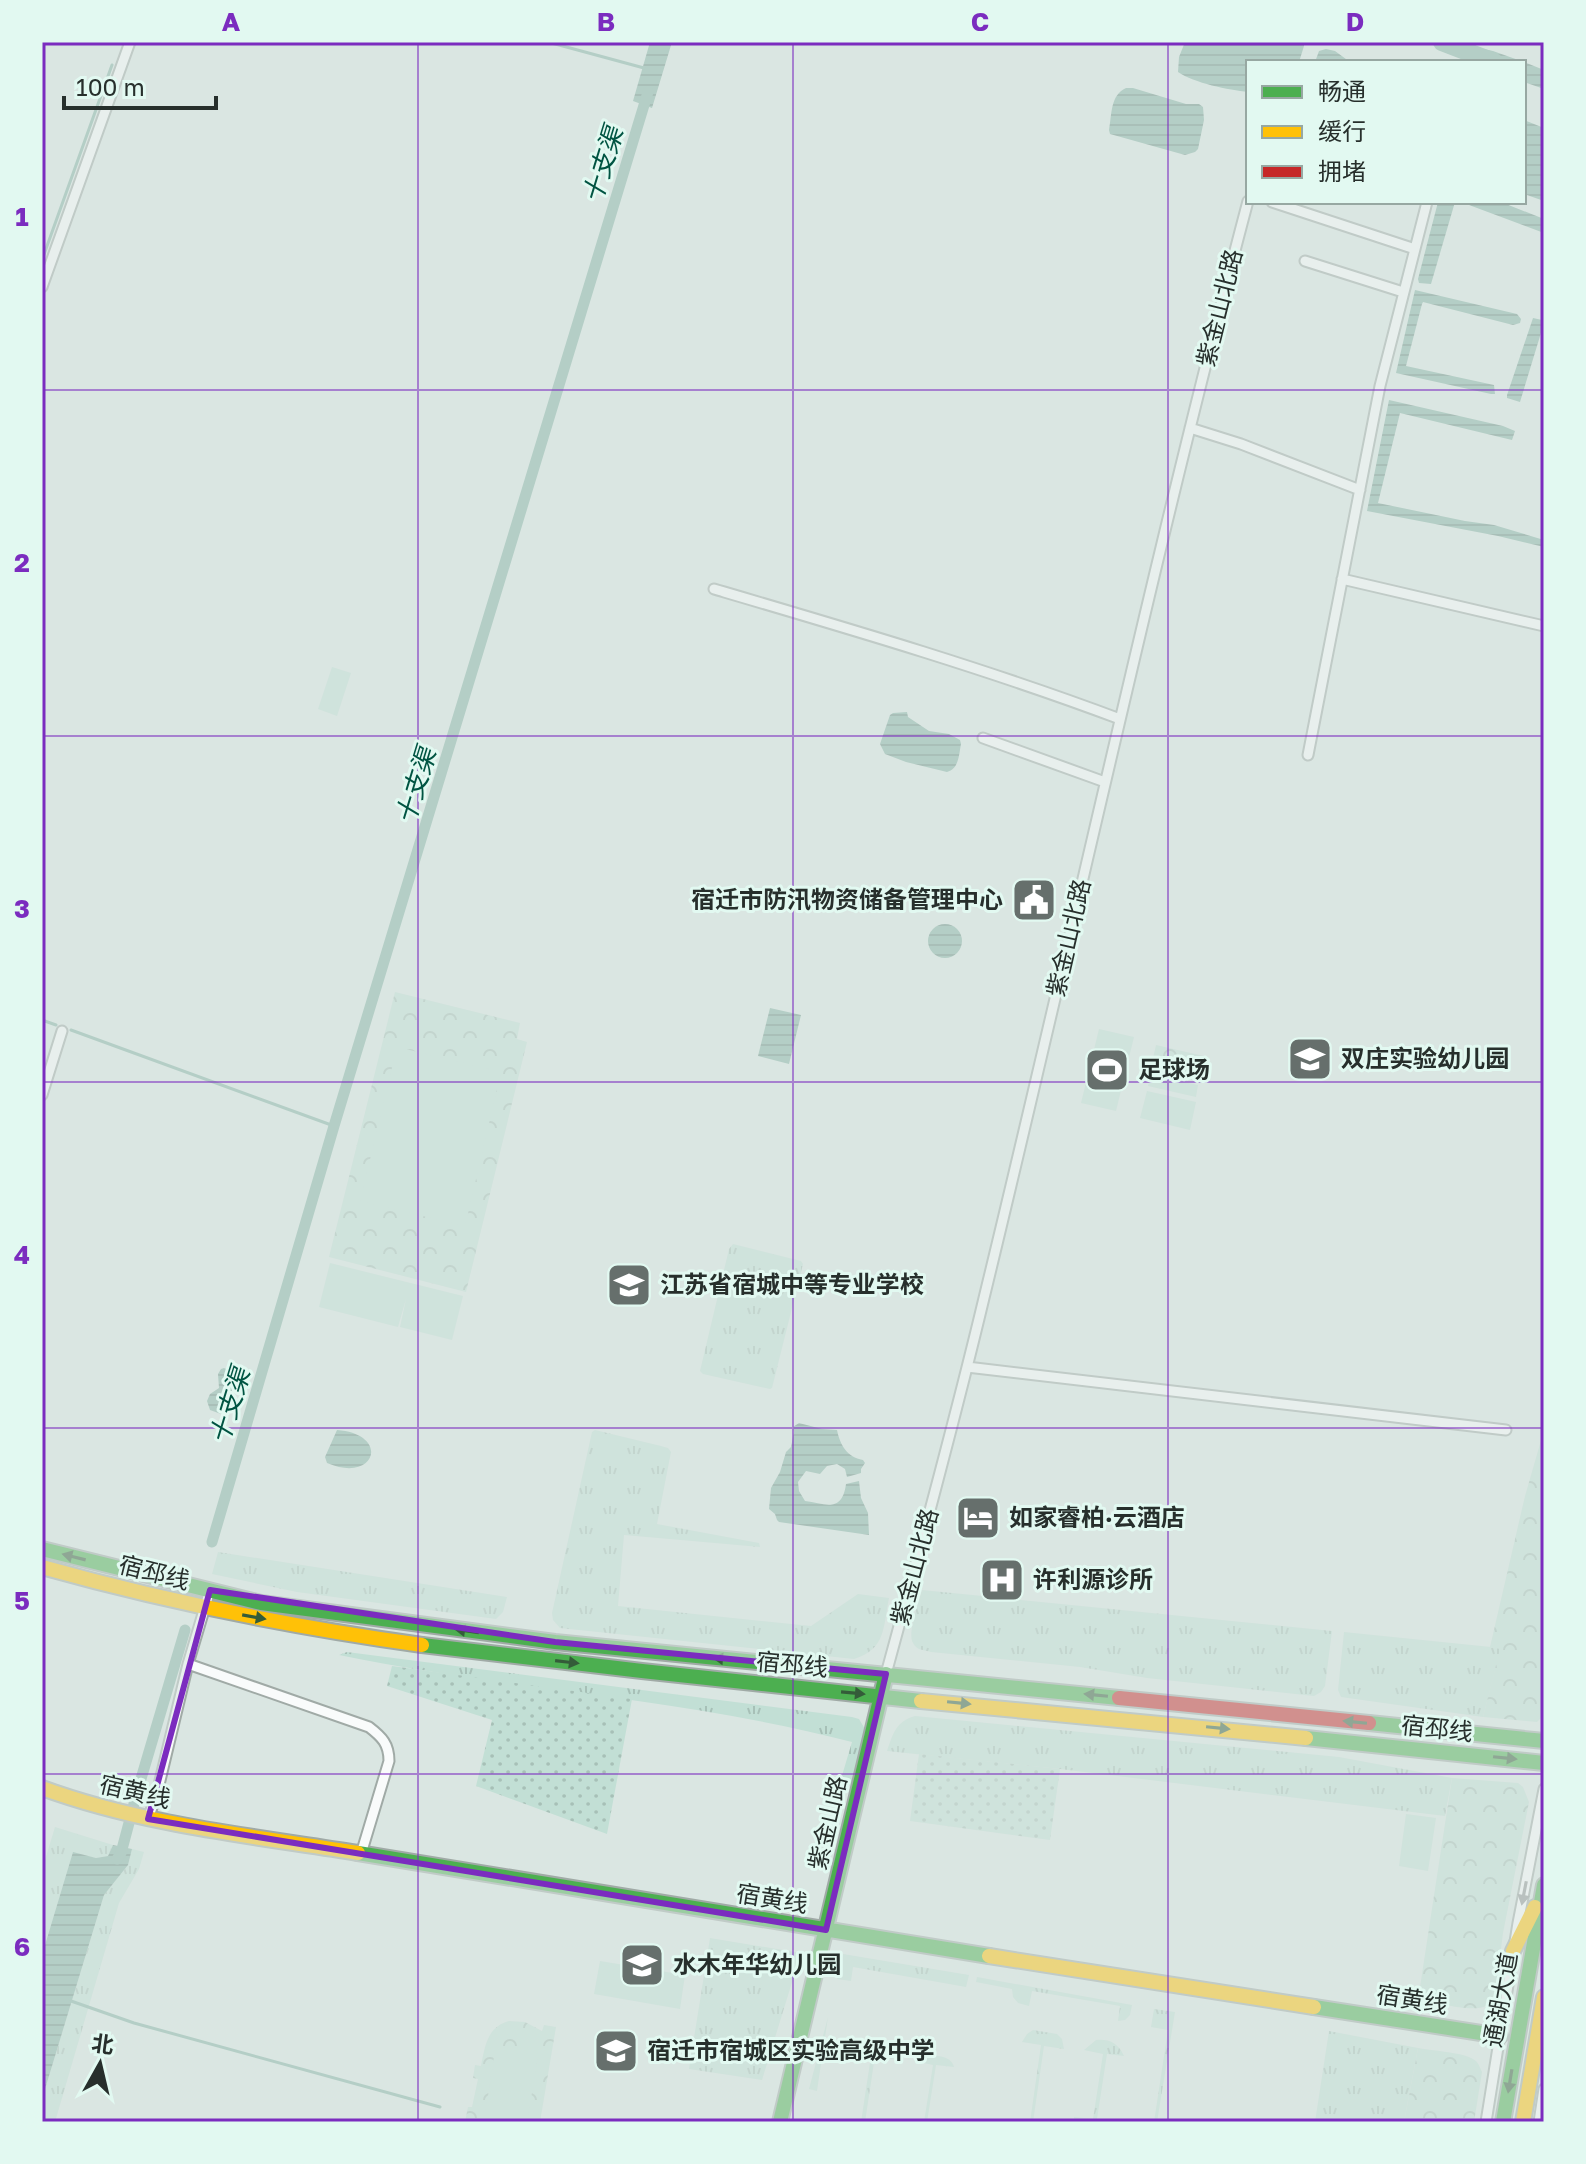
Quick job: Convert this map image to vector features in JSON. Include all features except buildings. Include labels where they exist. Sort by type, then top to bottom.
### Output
[{"type":"main road","name":"宿邳线","points":[[42,1549],[261,1603],[546,1641],[1544,1741]]},
{"type":"main road","name":"宿邳线","points":[[42,1567],[205,1608],[502,1655],[764,1685],[1350,1741],[1544,1763]]},
{"type":"main road","name":"紫金山路","points":[[780,2122],[886,1674]]},
{"type":"main road","name":"宿黄线","points":[[42,1788],[86,1804],[145,1819],[1500,2036]]},
{"type":"main road","points":[[1513,1951],[1544,1887]]},
{"type":"main road","name":"通湖大道","points":[[1503,2122],[1544,1887]]},
{"type":"main road","name":"通湖大道","points":[[1523,2122],[1544,1997]]},
{"type":"street","points":[[42,287],[130,42]]},
{"type":"street","name":"紫金山北路","points":[[886,1674],[967,1367],[1190,428],[1247,204]]},
{"type":"street","points":[[1278,204],[1415,249]]},
{"type":"street","points":[[1308,755],[1380,386],[1426,204]]},
{"type":"street","points":[[1305,261],[1403,292]]},
{"type":"street","points":[[1190,428],[1241,444],[1360,490]]},
{"type":"street","points":[[1342,579],[1544,626]]},
{"type":"street","points":[[714,589],[1049,692],[1120,719]]},
{"type":"street","points":[[983,738],[1105,782]]},
{"type":"street","points":[[42,1095],[62,1031]]},
{"type":"street","points":[[967,1367],[1506,1430]]},
{"type":"street","points":[[145,1819],[157,1793],[188,1664],[210,1590]]},
{"type":"street","points":[[188,1664],[369,1727],[384,1739],[389,1761],[361,1854]]},
{"type":"street","points":[[1486,2122],[1513,1951],[1544,1789]]},
{"type":"street","points":[[1539,2122],[1544,2089]]},
{"type":"highlighted area","points":[[210,1590],[555,1642],[886,1674],[826,1930],[148,1819]]},
{"type":"green space","points":[[332,667],[351,673],[337,716],[318,709]]},
{"type":"green space","points":[[395,992],[520,1023],[517,1039],[527,1042],[466,1292],[329,1257]]},
{"type":"green space","name":"足球场","points":[[1099,1029],[1134,1037],[1116,1111],[1081,1103]]},
{"type":"green space","points":[[1156,1045],[1208,1057],[1202,1083],[1150,1071]]},
{"type":"green space","points":[[397,1047],[501,1072],[465,1226],[360,1201]]},
{"type":"green space","points":[[1151,1075],[1198,1085],[1196,1097],[1148,1086]]},
{"type":"green space","points":[[1147,1091],[1196,1102],[1190,1130],[1140,1118]]},
{"type":"green space","points":[[733,1244],[803,1264],[770,1389],[700,1371],[729,1249]]},
{"type":"green space","points":[[330,1263],[463,1296],[452,1340],[400,1327],[406,1299],[398,1327],[319,1307]]},
{"type":"green space","points":[[595,1430],[668,1448],[671,1452],[657,1524],[759,1543],[760,1547],[624,1535],[618,1606],[811,1626],[858,1594],[889,1598],[878,1643],[854,1659],[560,1628],[553,1620],[552,1613],[592,1432]]},
{"type":"green space","points":[[1544,1430],[1544,1710],[1537,1722],[1483,1717],[1500,1649],[1490,1647],[1525,1496]]},
{"type":"green space","points":[[218,1552],[507,1597],[503,1612],[496,1619],[297,1592],[212,1574]]},
{"type":"green space","points":[[922,1590],[1332,1631],[1325,1686],[1314,1696],[931,1652],[916,1647],[912,1639],[914,1617]]},
{"type":"green space","points":[[1344,1632],[1501,1648],[1483,1717],[1341,1697],[1338,1690]]},
{"type":"green space","points":[[347,1652],[852,1717],[859,1719],[865,1729],[855,1779],[845,1790],[838,1789],[852,1742],[660,1704],[467,1677],[339,1655]]},
{"type":"green space","points":[[392,1666],[632,1699],[607,1834],[476,1786],[492,1720],[387,1686]]},
{"type":"green space","points":[[915,1716],[1339,1757],[1452,1778],[1445,1816],[887,1751],[899,1725]]},
{"type":"green space","points":[[919,1754],[1060,1769],[1050,1840],[910,1821]]},
{"type":"green space","points":[[1452,1778],[1518,1783],[1529,1802],[1503,1933],[1495,1996],[1491,2003],[1480,2008],[1418,2000]]},
{"type":"green space","points":[[1406,1814],[1436,1818],[1428,1871],[1399,1866]]},
{"type":"green space","points":[[55,1827],[113,1845],[108,1856],[96,1858],[73,1853],[42,1955],[42,1870]]},
{"type":"green space","points":[[132,1849],[144,1852],[139,1869],[119,1903],[55,2122],[42,2122],[42,2099],[104,1895],[128,1865]]},
{"type":"green space","points":[[710,1938],[801,1953],[762,2080],[689,2069]]},
{"type":"green space","points":[[843,1954],[969,1975],[966,1987],[853,1967],[851,1981],[837,1979]]},
{"type":"green space","points":[[600,1961],[685,1975],[680,2009],[594,1994]]},
{"type":"green space","points":[[977,1977],[1132,2005],[1130,2015],[1118,2021],[1120,2006],[1032,1991],[1029,2006],[1018,2003],[1012,1989],[976,1982]]},
{"type":"green space","points":[[1154,2009],[1175,2012],[1157,2122],[1154,2122],[1168,2030],[1151,2027]]},
{"type":"green space","points":[[828,2017],[817,2091],[809,2089]]},
{"type":"green space","points":[[509,2021],[525,2022],[542,2031],[544,2025],[556,2027],[540,2122],[465,2122],[478,2079],[473,2078],[475,2065],[481,2066],[492,2033]]},
{"type":"green space","points":[[1033,2030],[1057,2034],[1062,2039],[1064,2049],[1044,2046],[1033,2122],[1030,2122],[1041,2045],[1022,2042]]},
{"type":"green space","points":[[1329,2031],[1418,2048],[1404,2122],[1315,2122]]},
{"type":"green space","points":[[1096,2040],[1113,2043],[1124,2056],[1107,2054],[1097,2119],[1112,2122],[1074,2122],[1074,2117],[1093,2119],[1103,2054],[1084,2050]]},
{"type":"green space","points":[[859,2046],[889,2049],[893,2059],[875,2056],[865,2122],[861,2122],[871,2056],[853,2053]]},
{"type":"green space","points":[[1418,2048],[1457,2054],[1477,2062],[1482,2072],[1474,2122],[1404,2122]]},
{"type":"green space","points":[[495,2050],[538,2057],[527,2122],[484,2122]]},
{"type":"green space","points":[[921,2054],[945,2058],[954,2067],[936,2065],[927,2122],[924,2122],[933,2065],[914,2061]]},
{"type":"shaded area","points":[[650,42],[672,42],[652,108],[633,101]]},
{"type":"shaded area","points":[[1185,42],[1304,42],[1300,60],[1246,60],[1246,92],[1202,83],[1185,76],[1178,72],[1179,57]]},
{"type":"shaded area","points":[[1474,49],[1493,51],[1518,60],[1471,60]]},
{"type":"shaded area","points":[[1319,51],[1335,51],[1347,60],[1316,60]]},
{"type":"shaded area","points":[[1526,63],[1544,70],[1544,89],[1526,83]]},
{"type":"shaded area","points":[[1126,88],[1203,107],[1204,120],[1198,149],[1185,155],[1110,134],[1114,100]]},
{"type":"shaded area","points":[[1526,121],[1544,128],[1544,201],[1526,195]]},
{"type":"shaded area","points":[[1437,204],[1454,204],[1431,284],[1419,283]]},
{"type":"shaded area","points":[[1466,204],[1506,204],[1544,219],[1544,233]]},
{"type":"shaded area","points":[[1415,290],[1517,314],[1521,319],[1520,323],[1513,325],[1422,304],[1406,366],[1494,385],[1495,394],[1396,373]]},
{"type":"shaded area","points":[[1533,318],[1544,323],[1520,402],[1507,398],[1507,395]]},
{"type":"shaded area","points":[[1389,400],[1515,431],[1512,440],[1400,413],[1378,503],[1494,525],[1544,540],[1544,547],[1367,511]]},
{"type":"shaded area","points":[[907,712],[908,717],[929,731],[949,734],[960,740],[958,761],[954,768],[947,772],[885,754],[880,744],[890,715]]},
{"type":"shaded area","points":[[945,924],[957,929],[962,941],[957,953],[945,958],[933,953],[928,941],[933,929]]},
{"type":"shaded area","points":[[770,1008],[801,1015],[789,1064],[758,1056]]},
{"type":"shaded area","points":[[224,1368],[237,1374],[227,1410],[221,1414],[210,1410],[207,1401],[210,1394],[219,1388],[218,1374]]},
{"type":"shaded area","points":[[799,1423],[837,1430],[845,1450],[865,1463],[861,1473],[847,1477],[845,1469],[837,1464],[827,1466],[820,1474],[806,1471],[798,1482],[805,1501],[826,1505],[837,1503],[846,1484],[859,1481],[861,1498],[868,1513],[869,1535],[779,1522],[769,1509],[771,1488],[791,1447],[793,1427]]},
{"type":"shaded area","points":[[337,1430],[354,1433],[365,1440],[371,1456],[366,1463],[344,1468],[327,1463],[325,1457]]},
{"type":"shaded area","points":[[113,1845],[132,1849],[128,1865],[104,1895],[42,2099],[42,1955],[73,1852],[96,1858],[108,1856]]},
{"type":"waterway","points":[[548,42],[644,68]]},
{"type":"waterway","points":[[1442,42],[1489,60]]},
{"type":"waterway","points":[[42,260],[112,65]]},
{"type":"waterway","name":"十支渠","points":[[212,1542],[334,1126],[648,92]]},
{"type":"waterway","points":[[42,1020],[56,1025]]},
{"type":"waterway","points":[[71,1030],[334,1126]]},
{"type":"waterway","name":"十支渠","points":[[117,1859],[185,1630]]},
{"type":"waterway","points":[[71,2001],[134,2023],[440,2107]]},
{"type":"traffic: fast","points":[[42,1549],[261,1603],[555,1642],[1119,1698]]},
{"type":"traffic: fast","points":[[422,1645],[921,1701]]},
{"type":"traffic: fast","points":[[780,2122],[886,1674]]},
{"type":"traffic: fast","points":[[1369,1723],[1544,1741]]},
{"type":"traffic: fast","points":[[1306,1738],[1544,1763]]},
{"type":"traffic: fast","points":[[358,1853],[989,1956]]},
{"type":"traffic: fast","points":[[1503,2122],[1544,1885]]},
{"type":"traffic: fast","points":[[1314,2007],[1500,2036]]},
{"type":"traffic: slow","points":[[42,1567],[230,1612],[422,1645]]},
{"type":"traffic: slow","points":[[921,1701],[1306,1738]]},
{"type":"traffic: slow","points":[[42,1788],[80,1801],[158,1820],[358,1853]]},
{"type":"traffic: slow","points":[[1513,1951],[1535,1907]]},
{"type":"traffic: slow","points":[[989,1956],[1314,2007]]},
{"type":"traffic: slow","points":[[1523,2122],[1544,1997]]},
{"type":"traffic: jam","points":[[1119,1698],[1369,1723]]},
{"type":"place","name":"宿迁市防汛物资储备管理中心","points":[[1034,900]]},
{"type":"place","name":"双庄实验幼儿园","points":[[1310,1059]]},
{"type":"place","name":"足球场","points":[[1107,1070]]},
{"type":"place","name":"江苏省宿城中等专业学校","points":[[629,1285]]},
{"type":"place","name":"如家睿柏·云酒店","points":[[978,1518]]},
{"type":"place","name":"许利源诊所","points":[[1002,1580]]},
{"type":"place","name":"水木年华幼儿园","points":[[642,1965]]},
{"type":"place","name":"宿迁市宿城区实验高级中学","points":[[616,2051]]}]
